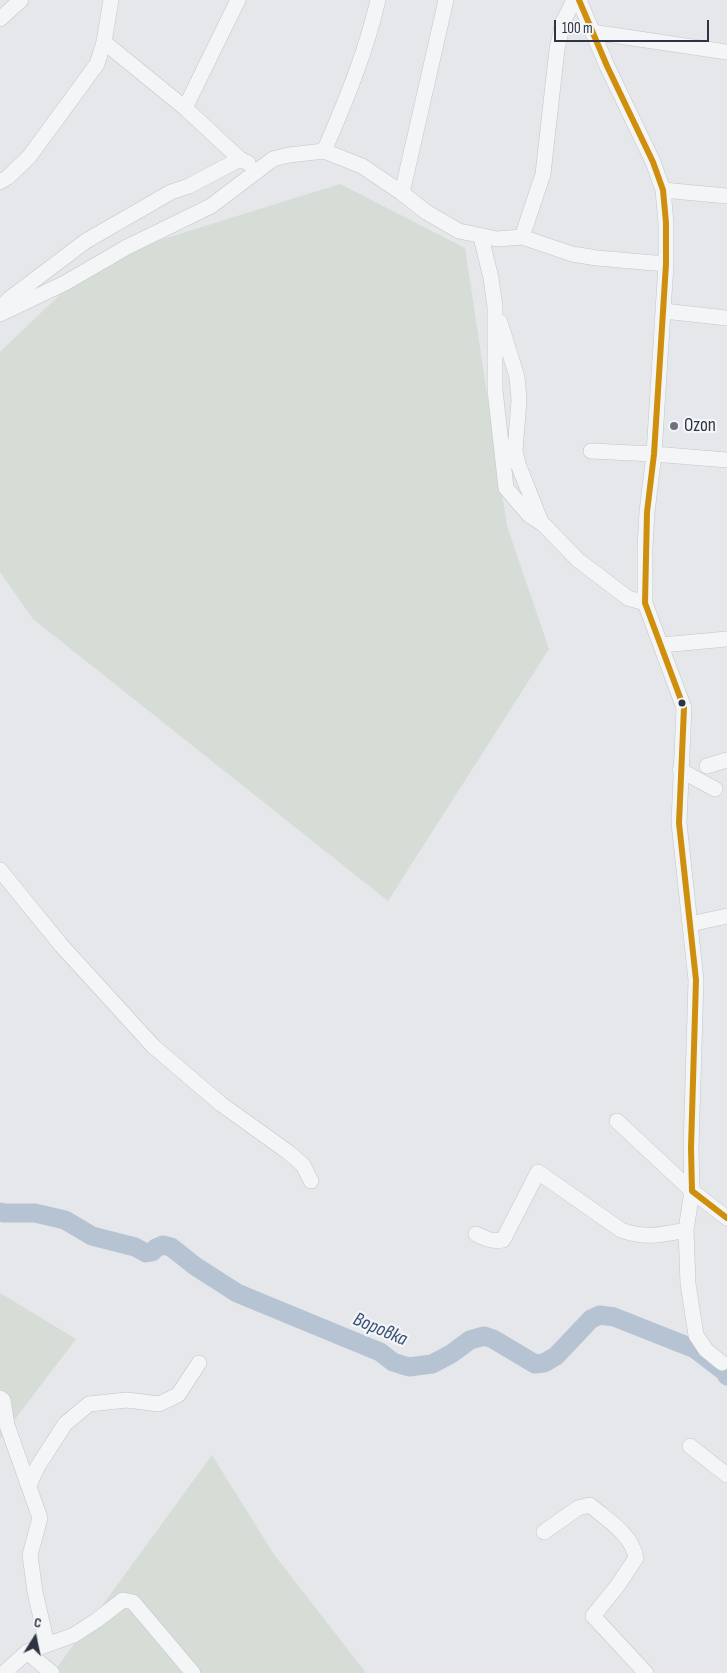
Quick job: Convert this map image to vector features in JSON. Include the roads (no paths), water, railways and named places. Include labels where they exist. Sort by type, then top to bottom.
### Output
[{"type":"street","points":[[0,19],[21,0]]},
{"type":"street","points":[[3,176],[29,157],[97,64],[104,42],[111,0]]},
{"type":"street","points":[[185,108],[238,0]]},
{"type":"street","points":[[324,151],[340,115],[373,21],[378,0]]},
{"type":"street","points":[[402,192],[446,0]]},
{"type":"street","points":[[522,237],[543,174],[557,49],[562,22],[574,0]]},
{"type":"street","points":[[579,0],[653,162],[663,190],[666,223],[664,311],[654,454],[645,538],[645,603],[684,708],[678,823],[696,980],[691,1148],[692,1191],[686,1230],[688,1284],[696,1335],[706,1350],[722,1363]]},
{"type":"street","points":[[592,32],[727,52]]},
{"type":"street","points":[[104,42],[185,108],[240,159],[259,170]]},
{"type":"street","points":[[0,314],[64,283],[127,247],[211,206],[273,159],[324,151],[362,166],[402,192],[445,225],[459,231],[496,239],[522,237],[572,254],[597,258],[666,264]]},
{"type":"street","points":[[0,309],[9,299],[86,242],[171,192],[189,186],[240,159]]},
{"type":"street","points":[[663,190],[727,196]]},
{"type":"street","points":[[481,237],[491,278],[495,307],[494,352],[498,415],[506,488],[529,515],[542,524],[578,560],[628,598],[645,603]]},
{"type":"street","points":[[495,307],[517,377],[519,400],[515,450]]},
{"type":"street","points":[[664,311],[727,318]]},
{"type":"street","points":[[498,415],[515,450],[526,486],[542,524]]},
{"type":"street","points":[[591,450],[727,460]]},
{"type":"street","points":[[662,646],[727,639]]},
{"type":"street","points":[[707,766],[727,760]]},
{"type":"street","points":[[680,770],[715,789]]},
{"type":"street","points":[[0,870],[60,945],[153,1046],[221,1104],[288,1152],[303,1165],[311,1181]]},
{"type":"street","points":[[690,924],[727,916]]},
{"type":"street","points":[[617,1121],[692,1191],[727,1218]]},
{"type":"street","points":[[476,1234],[495,1242],[503,1240],[538,1172],[621,1230],[636,1235],[658,1235],[686,1230]]},
{"type":"street","points":[[29,1485],[38,1466],[65,1424],[89,1404],[127,1400],[159,1404],[178,1395],[199,1363]]},
{"type":"street","points":[[0,1398],[3,1400],[6,1425],[40,1518],[30,1555],[35,1592],[47,1644]]},
{"type":"street","points":[[690,1446],[727,1475]]},
{"type":"street","points":[[544,1532],[578,1508],[590,1505],[629,1539],[635,1549],[636,1558],[618,1585],[593,1616],[646,1673]]},
{"type":"street","points":[[4,1673],[27,1652],[74,1635],[123,1600],[134,1602],[193,1673]]},
{"type":"street","points":[[27,1652],[52,1673]]},
{"type":"waterway","name":"Воровка","points":[[0,1212],[35,1213],[65,1220],[92,1236],[135,1247],[146,1253],[152,1252],[163,1245],[171,1247],[195,1266],[237,1293],[380,1352],[393,1362],[409,1367],[432,1364],[451,1354],[470,1340],[484,1336],[493,1339],[535,1364],[544,1363],[556,1356],[591,1319],[600,1315],[614,1317],[695,1349],[725,1372],[727,1376]]},
{"type":"place","name":"Ozon","points":[[674,426]]}]
